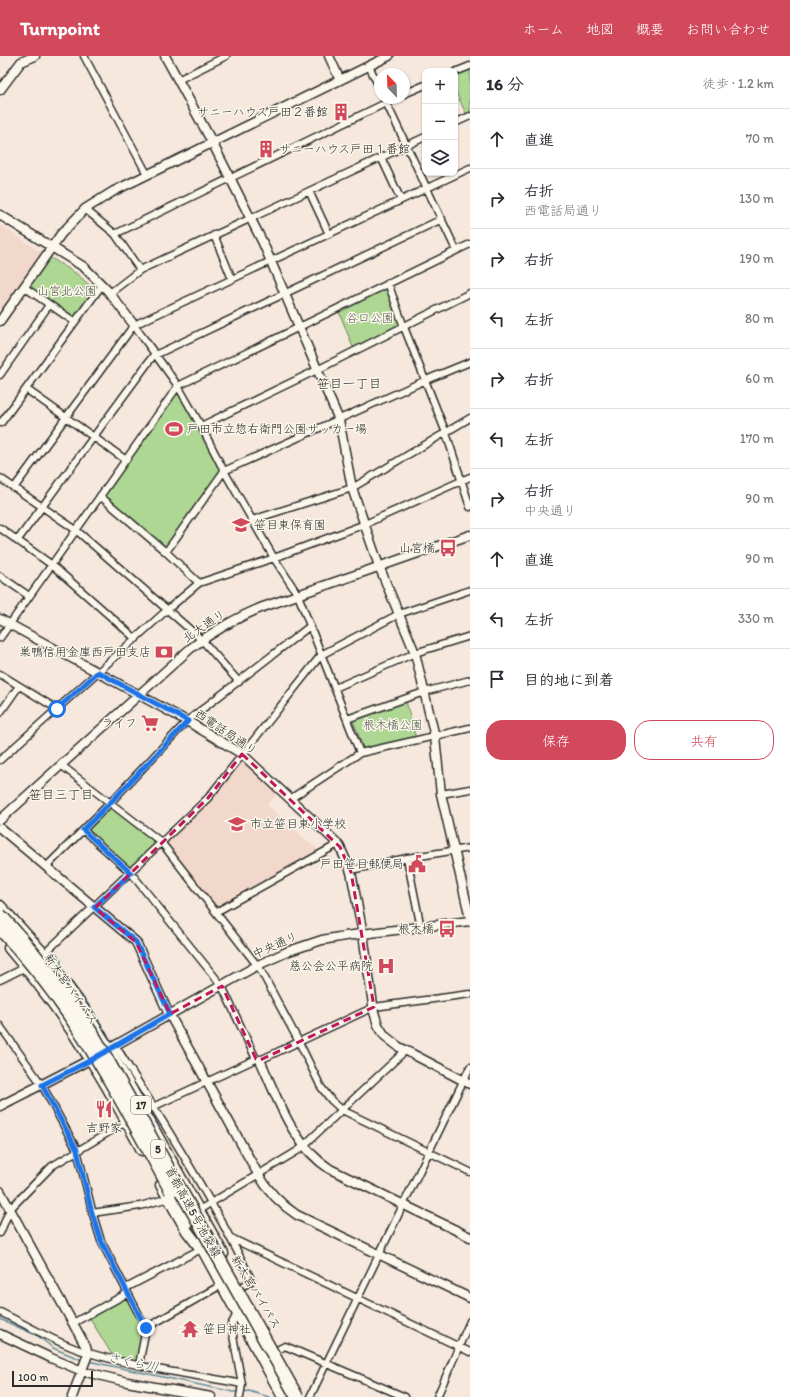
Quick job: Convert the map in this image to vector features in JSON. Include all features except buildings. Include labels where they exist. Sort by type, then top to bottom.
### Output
[{"type":"highway","name":"17","points":[[0,906],[12,937]]},
{"type":"highway","name":"首都高速5号池袋線","points":[[0,915],[19,935],[60,985],[95,1038],[296,1397]]},
{"type":"highway","name":"17","points":[[0,920],[91,1060],[187,1231],[201,1249]]},
{"type":"highway","name":"17","points":[[0,924],[12,937],[42,952],[112,1047],[149,1109],[257,1320]]},
{"type":"highway","name":"首都高速5号池袋線","points":[[0,929],[31,964],[52,992],[106,1074],[288,1397]]},
{"type":"highway","points":[[27,961],[22,956],[25,950],[31,947],[42,952]]},
{"type":"highway","name":"新大宮バイパス","points":[[27,961],[70,1013],[89,1039]]},
{"type":"highway","name":"新大宮バイパス","points":[[283,1397],[201,1249],[183,1208],[113,1078],[301,1397]]},
{"type":"street","points":[[0,90],[18,59],[35,56]]},
{"type":"street","points":[[84,56],[147,174]]},
{"type":"street","points":[[165,56],[212,142],[250,218],[271,262],[339,420],[352,488],[379,566],[415,652],[435,737],[441,794],[470,918]]},
{"type":"street","points":[[178,80],[226,56]]},
{"type":"street","points":[[329,56],[340,80]]},
{"type":"street","points":[[0,321],[61,234],[85,209],[114,190],[389,56]]},
{"type":"street","points":[[369,66],[374,76]]},
{"type":"street","points":[[458,71],[470,66]]},
{"type":"street","points":[[410,91],[422,86]]},
{"type":"street","points":[[115,234],[377,104]]},
{"type":"street","points":[[387,104],[456,250]]},
{"type":"street","points":[[458,122],[470,116]]},
{"type":"street","points":[[110,294],[140,270],[422,138]]},
{"type":"street","points":[[381,157],[401,200]]},
{"type":"street","points":[[14,488],[134,325],[470,168]]},
{"type":"street","points":[[309,191],[329,234]]},
{"type":"street","points":[[85,209],[115,234],[140,270]]},
{"type":"street","points":[[0,215],[84,267],[110,294],[178,386],[252,520],[298,595],[360,753]]},
{"type":"street","points":[[17,541],[156,355],[442,219]]},
{"type":"street","points":[[214,235],[232,279]]},
{"type":"street","points":[[0,638],[178,386],[470,244]]},
{"type":"street","points":[[388,283],[446,433],[470,507]]},
{"type":"street","points":[[0,422],[1,423],[102,285]]},
{"type":"street","points":[[24,287],[75,322]]},
{"type":"street","points":[[201,426],[404,327],[470,293]]},
{"type":"street","points":[[0,375],[49,305]]},
{"type":"street","points":[[166,552],[224,471],[426,380],[470,362]]},
{"type":"street","points":[[26,389],[126,460]]},
{"type":"street","points":[[252,520],[352,488],[470,418]]},
{"type":"street","points":[[0,760],[199,583],[274,558],[365,524],[470,477]]},
{"type":"street","points":[[0,478],[76,530],[202,640],[239,682]]},
{"type":"street","points":[[100,496],[166,552],[199,583]]},
{"type":"street","points":[[0,528],[52,565],[136,639]]},
{"type":"street","name":"北大通り","points":[[0,820],[191,648],[216,630],[247,613],[470,535]]},
{"type":"street","points":[[0,576],[30,596]]},
{"type":"street","points":[[42,952],[131,873],[161,842],[208,798],[321,655],[399,614],[470,590]]},
{"type":"street","name":"西電話局通り","points":[[0,618],[188,721],[242,754],[338,844],[350,870],[363,934],[376,1020],[385,1036],[394,1044],[467,1082]]},
{"type":"street","points":[[46,867],[110,803],[188,721],[310,626]]},
{"type":"street","points":[[335,688],[415,652],[470,636]]},
{"type":"street","points":[[0,674],[57,709]]},
{"type":"street","points":[[347,719],[424,692],[470,680]]},
{"type":"street","points":[[0,713],[19,686]]},
{"type":"street","points":[[290,799],[360,753],[470,728]]},
{"type":"street","points":[[61,765],[161,842],[258,966],[299,1042],[320,1087],[330,1100],[342,1110],[470,1172]]},
{"type":"street","points":[[441,794],[470,789]]},
{"type":"street","points":[[0,828],[136,942],[170,1014],[258,1174],[270,1192],[291,1211],[470,1298]]},
{"type":"street","points":[[83,830],[131,873],[222,986],[292,1130],[303,1146],[330,1168],[470,1236]]},
{"type":"street","points":[[216,912],[338,844]]},
{"type":"street","points":[[350,870],[407,858],[470,848]]},
{"type":"street","points":[[407,858],[421,928]]},
{"type":"street","name":"中央通り","points":[[0,1106],[91,1060],[170,1014],[284,953],[311,943],[333,938],[470,921]]},
{"type":"street","points":[[0,980],[27,961]]},
{"type":"street","points":[[241,1287],[250,1282],[251,1279],[231,1238],[211,1203],[149,1109],[374,1007],[470,994]]},
{"type":"street","points":[[0,1026],[42,1085],[77,1150],[92,1213],[101,1241],[146,1328],[139,1365]]},
{"type":"street","points":[[200,1210],[299,1150],[405,1051]]},
{"type":"street","points":[[310,1397],[429,1152],[467,1082],[470,1068]]},
{"type":"street","points":[[0,1233],[10,1209],[52,1166],[126,1122]]},
{"type":"street","points":[[0,1191],[86,1347],[88,1353],[72,1397]]},
{"type":"street","points":[[92,1213],[140,1206],[169,1198]]},
{"type":"street","points":[[231,1238],[470,1352]]},
{"type":"street","points":[[73,1323],[127,1290],[201,1249]]},
{"type":"street","points":[[146,1328],[221,1285]]},
{"type":"street","points":[[0,1312],[59,1341],[88,1353],[242,1386]]},
{"type":"street","points":[[237,1314],[231,1325],[242,1386],[240,1396]]},
{"type":"street","points":[[437,1397],[470,1321]]},
{"type":"street","points":[[0,1334],[51,1358],[82,1369],[127,1382],[211,1397]]},
{"type":"street","points":[[275,1351],[286,1346],[405,1397]]},
{"type":"highlighted area","points":[[242,754],[340,847],[351,872],[374,1007],[260,1060],[256,1059],[222,986],[170,1014],[136,942],[95,908],[208,798]]},
{"type":"shaded area","points":[[0,225],[41,252],[41,255],[0,313]]},
{"type":"shaded area","name":"市立笹目東小学校","points":[[241,761],[277,794],[267,805],[319,851],[218,907],[214,906],[166,843],[209,801]]},
{"type":"green space","points":[[470,67],[470,114],[467,116],[458,96],[458,73]]},
{"type":"green space","name":"山宮北公園","points":[[51,258],[77,274],[94,289],[75,316],[72,317],[31,288],[30,284],[48,259]]},
{"type":"green space","name":"谷口公園","points":[[387,285],[401,326],[354,350],[338,309]]},
{"type":"green space","name":"戸田市立惣右衛門公園サッカー場","points":[[178,386],[224,471],[166,552],[100,496]]},
{"type":"green space","name":"根木橋公園","points":[[406,701],[416,739],[365,750],[353,720]]},
{"type":"green space","points":[[113,807],[156,841],[156,843],[129,869],[88,832],[88,829],[109,808]]},
{"type":"green space","points":[[128,1296],[144,1328],[137,1363],[114,1358],[89,1317]]},
{"type":"waterway","points":[[56,953],[61,960],[61,968],[91,1008],[111,1041]]},
{"type":"waterway","name":"さくら川","points":[[0,1319],[38,1336],[53,1348],[82,1360]]},
{"type":"waterway","name":"さくら川","points":[[88,1361],[233,1392],[239,1392]]},
{"type":"waterway","name":"さくら川","points":[[242,1392],[249,1391],[269,1397]]},
{"type":"place","name":"サニーハウス戸田２番館","points":[[341,112]]},
{"type":"place","name":"サニーハウス戸田１番館","points":[[266,149]]},
{"type":"place","name":"戸田市立惣右衛門公園サッカー場","points":[[174,429]]},
{"type":"place","name":"笹目東保育園","points":[[241,525]]},
{"type":"place","name":"山宮橋","points":[[448,548]]},
{"type":"place","name":"巣鴨信用金庫西戸田支店","points":[[164,652]]},
{"type":"place","name":"ライフ","points":[[150,723]]},
{"type":"place","name":"市立笹目東小学校","points":[[237,824]]},
{"type":"place","name":"戸田笹目郵便局","points":[[417,864]]},
{"type":"place","name":"根木橋","points":[[447,929]]},
{"type":"place","name":"慈公会公平病院","points":[[386,966]]},
{"type":"place","name":"吉野家","points":[[104,1109]]},
{"type":"place","name":"笹目神社","points":[[190,1329]]},
{"type":"district","name":"笹目一丁目","points":[[349,383]]},
{"type":"district","name":"笹目三丁目","points":[[61,794]]},
{"type":"route","points":[[57,709],[98,672],[188,721],[83,830],[131,873],[94,907],[136,942],[170,1014],[91,1060],[42,1085],[77,1150],[92,1213],[101,1241],[146,1328]]}]
